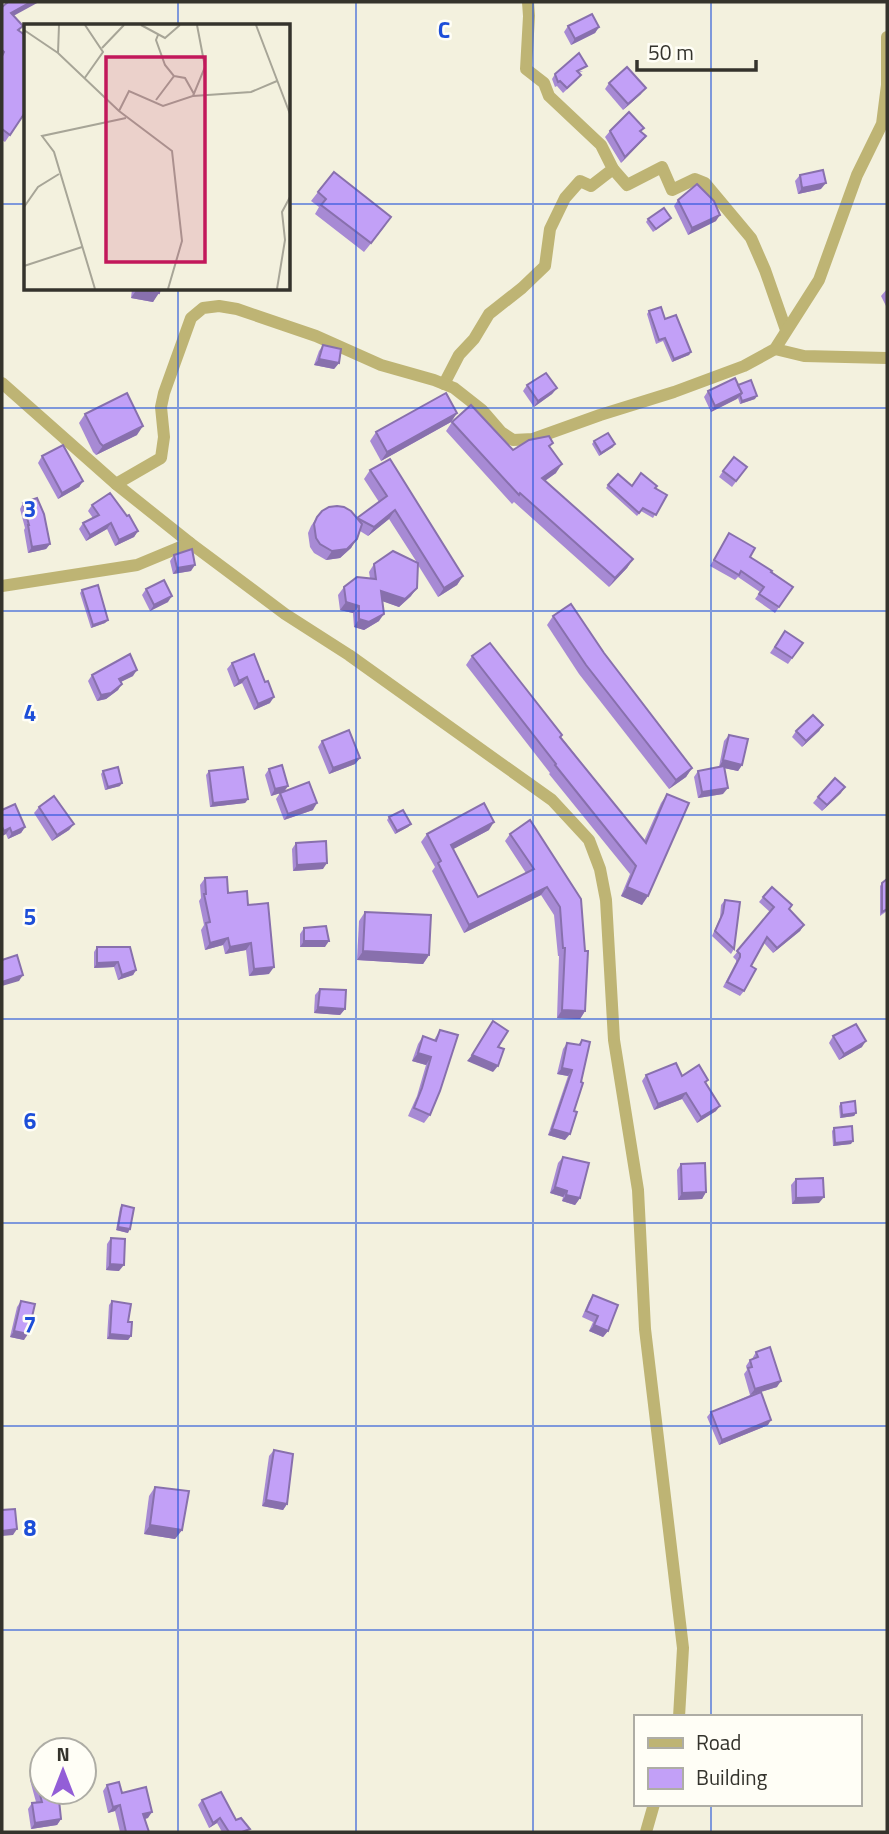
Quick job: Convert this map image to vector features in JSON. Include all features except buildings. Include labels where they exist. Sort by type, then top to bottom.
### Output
[{"type":"street","points":[[528,2],[526,69],[544,83],[549,96],[601,145],[612,169],[627,185],[662,167],[672,191],[695,179],[705,183],[751,238],[786,330]]},
{"type":"street","points":[[116,484],[162,458],[164,437],[161,407],[164,393],[191,318],[203,308],[219,306],[237,309],[316,336],[380,365],[454,388],[482,410],[500,432],[513,440],[533,439],[674,392],[732,370],[775,349],[819,280],[857,176],[882,124],[887,85],[887,37]]},
{"type":"street","points":[[444,384],[458,355],[474,339],[489,314],[545,266],[550,229],[565,198],[580,181],[591,186],[612,169]]},
{"type":"street","points":[[775,349],[804,356],[887,358]]},
{"type":"street","points":[[2,383],[116,484],[190,543],[285,614],[349,655],[552,800],[589,840],[600,869],[607,900],[614,1040],[638,1189],[645,1329],[684,1648],[679,1715]]},
{"type":"street","points":[[2,586],[137,565],[190,543]]},
{"type":"street","points":[[646,1832],[653,1806]]}]
